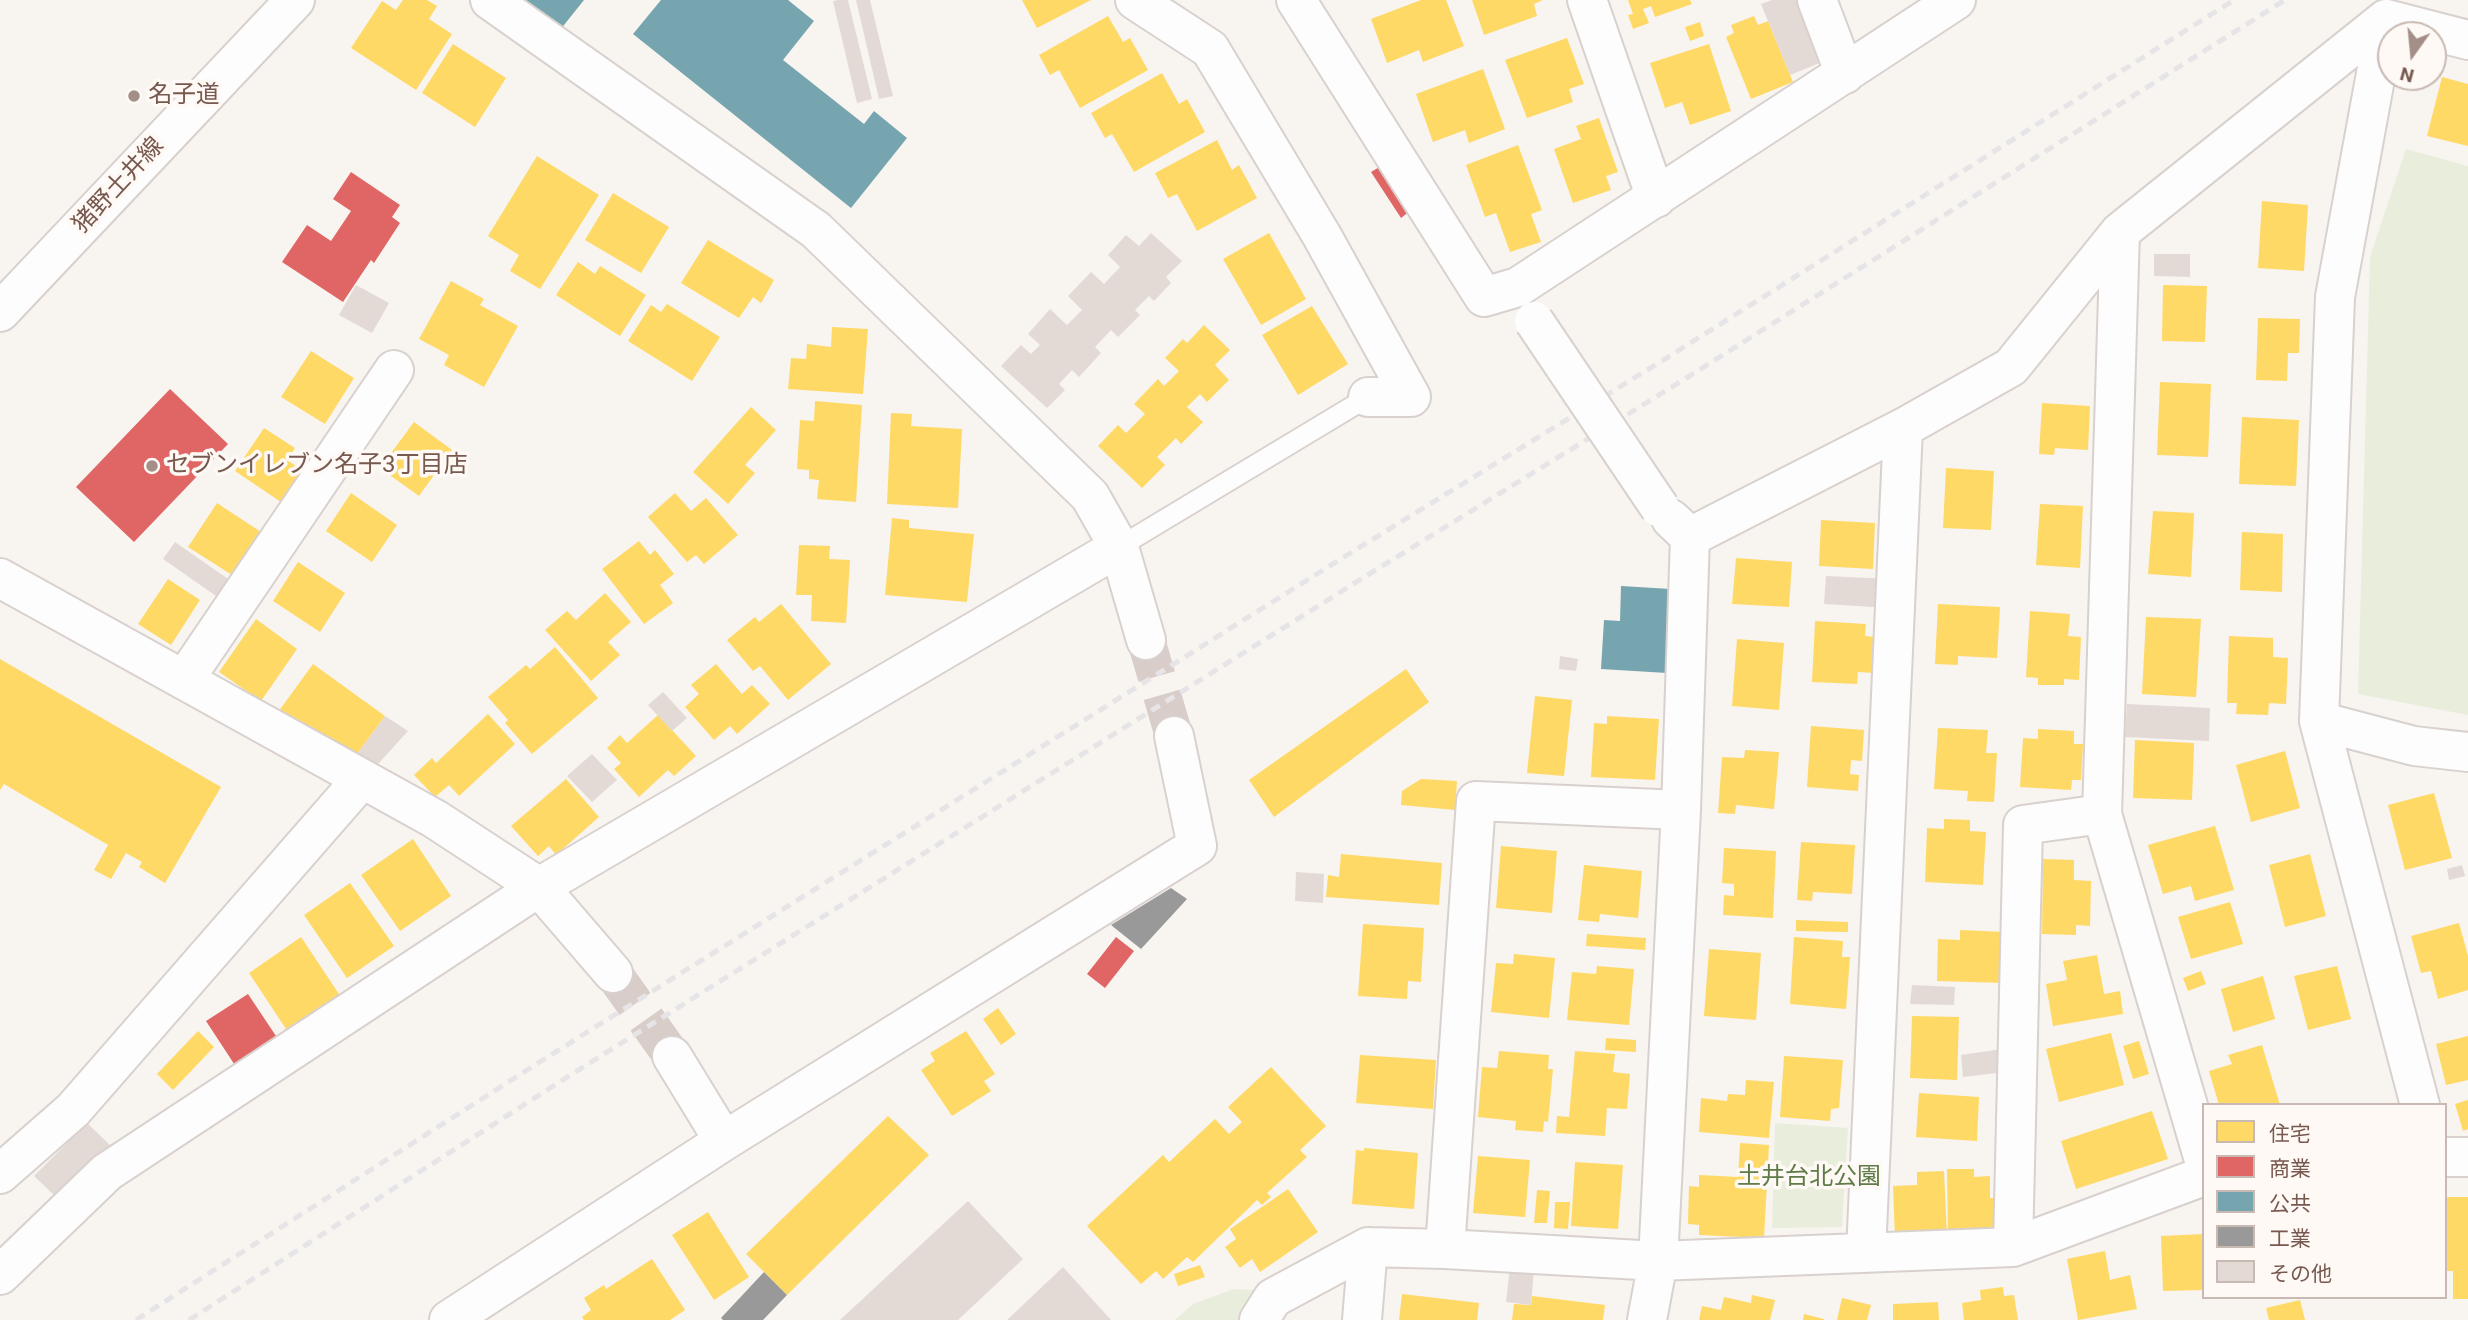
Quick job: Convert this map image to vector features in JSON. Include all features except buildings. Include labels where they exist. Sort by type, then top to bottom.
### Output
[{"type":"street","name":"猪野土井線","points":[[0,312],[295,0]]},
{"type":"street","points":[[490,0],[816,230],[1090,496],[1119,547],[1146,640]]},
{"type":"street","points":[[1135,0],[1210,49],[1322,236],[1411,397],[1368,397]]},
{"type":"street","points":[[1296,0],[1484,298],[1518,287],[1956,0]]},
{"type":"street","points":[[1587,0],[1656,198]]},
{"type":"street","points":[[1817,0],[1844,74]]},
{"type":"street","points":[[1690,537],[1903,428],[2011,367],[2120,232],[2386,19]]},
{"type":"street","points":[[2386,19],[2468,40]]},
{"type":"street","points":[[2386,19],[2336,297],[2319,721],[2419,1103]]},
{"type":"street","points":[[2120,232],[2102,814],[2202,1153]]},
{"type":"street","points":[[1518,287],[1534,321],[1660,508],[1690,537],[1681,810],[1658,1261],[1647,1320]]},
{"type":"street","points":[[184,680],[394,370]]},
{"type":"street","points":[[1866,1253],[1903,428]]},
{"type":"street","points":[[0,1275],[107,1172],[539,887],[1119,547]]},
{"type":"street","points":[[0,578],[435,820],[539,887],[612,973]]},
{"type":"street","points":[[2319,721],[2414,746],[2468,752]]},
{"type":"street","points":[[449,1320],[724,1141],[1196,846],[1174,737]]},
{"type":"street","points":[[0,1174],[73,1110],[362,779]]},
{"type":"street","points":[[1445,1249],[1476,801],[1681,810]]},
{"type":"street","points":[[2013,1247],[2023,825],[2102,814]]},
{"type":"street","points":[[672,1056],[724,1141]]},
{"type":"street","points":[[2447,1157],[2468,1157]]},
{"type":"street","points":[[1259,1320],[1273,1298],[1368,1247],[1658,1261],[2013,1247],[2202,1177]]},
{"type":"street","points":[[1362,1320],[1368,1247]]},
{"type":"lane","points":[[1119,547],[1368,397]]},
{"type":"green space","points":[[2406,149],[2468,166],[2468,715],[2358,694],[2370,257]]},
{"type":"green space","name":"土井台北公園","points":[[1775,1123],[1848,1128],[1842,1227],[1772,1228]]},
{"type":"green space","points":[[1234,1289],[1255,1290],[1245,1320],[1175,1320],[1193,1304]]},
{"type":"tunnel","points":[[1146,640],[1174,736]]},
{"type":"tunnel","points":[[613,973],[672,1056]]},
{"type":"railway","points":[[136,1320],[538,1063],[2234,0]]},
{"type":"railway","points":[[189,1320],[561,1081],[1688,377],[2285,0]]},
{"type":"place","name":"名子道","points":[[134,96]]},
{"type":"place","name":"セブンイレブン名子3丁目店","points":[[152,466]]}]
